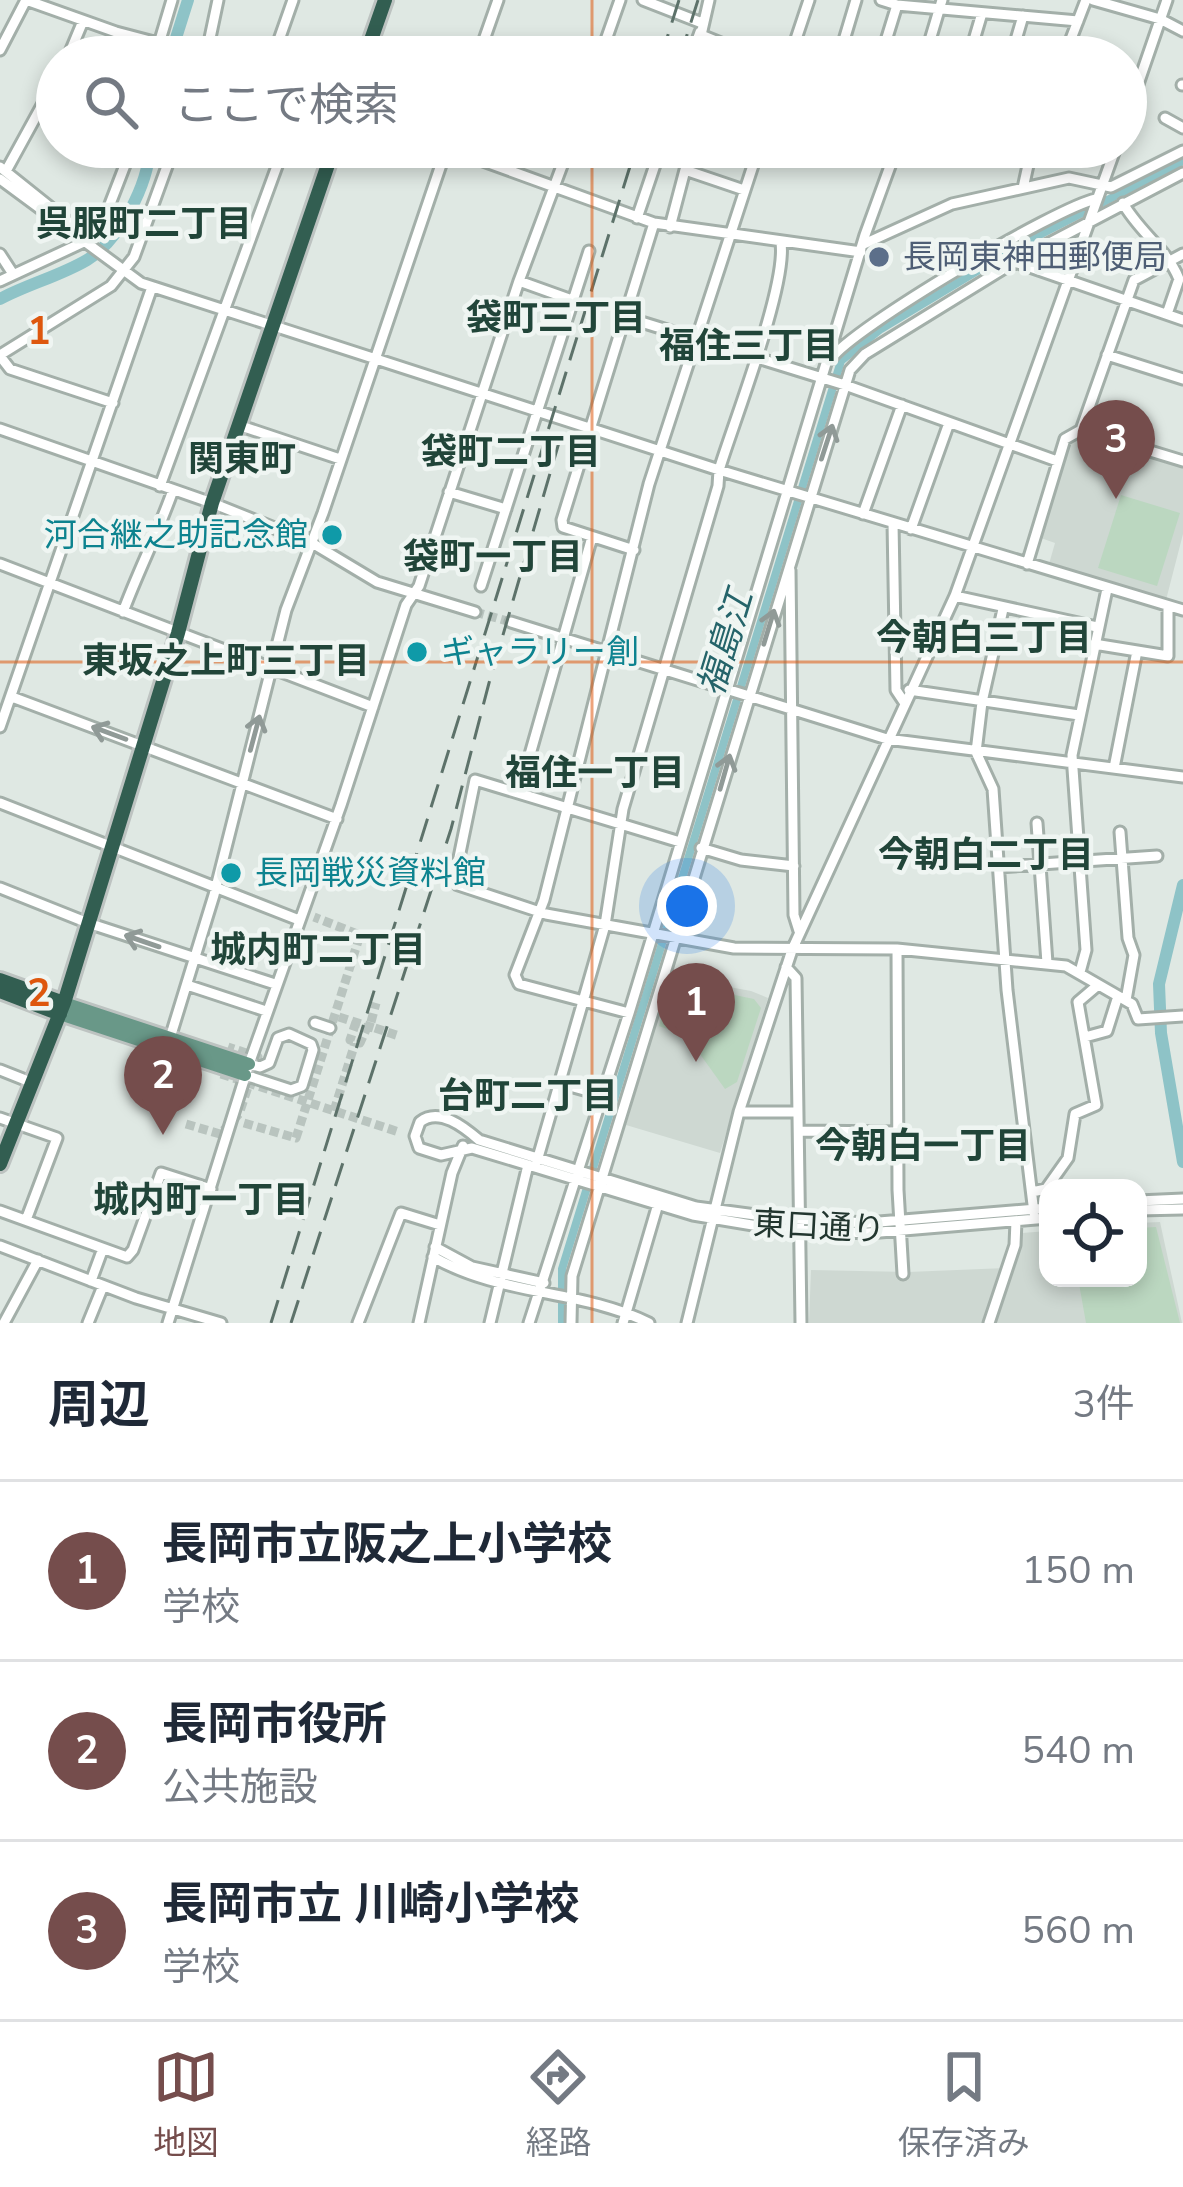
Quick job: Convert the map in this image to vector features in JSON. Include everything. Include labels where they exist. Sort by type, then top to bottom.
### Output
[{"type":"highway","points":[[372,36],[385,0]]},
{"type":"highway","points":[[0,1164],[62,1008],[178,633],[212,503],[327,168]]},
{"type":"highway","points":[[0,980],[62,1008]]},
{"type":"highway","points":[[0,991],[62,1008]]},
{"type":"main road","points":[[62,1008],[170,1038],[247,1069]]},
{"type":"main road","points":[[62,1008],[247,1069]]},
{"type":"street","points":[[0,50],[26,0],[137,36]]},
{"type":"street","points":[[164,36],[172,0]]},
{"type":"street","points":[[212,36],[218,0]]},
{"type":"street","points":[[280,36],[293,0]]},
{"type":"street","points":[[485,36],[498,0]]},
{"type":"street","points":[[607,36],[620,0]]},
{"type":"street","points":[[643,0],[701,27],[705,36]]},
{"type":"street","points":[[698,36],[709,0]]},
{"type":"street","points":[[797,36],[809,0]]},
{"type":"street","points":[[845,36],[856,0]]},
{"type":"street","points":[[881,0],[1078,21]]},
{"type":"street","points":[[1072,36],[1090,0],[1160,19],[1183,32]]},
{"type":"street","points":[[1147,57],[1167,0]]},
{"type":"street","points":[[931,36],[940,4]]},
{"type":"street","points":[[887,36],[897,5]]},
{"type":"street","points":[[975,36],[982,14]]},
{"type":"street","points":[[1017,36],[1022,16]]},
{"type":"street","points":[[77,36],[83,21]]},
{"type":"street","points":[[36,114],[2,172],[80,231],[124,274],[375,362],[1175,609],[1168,656],[1094,644]]},
{"type":"street","points":[[1166,118],[1183,128]]},
{"type":"street","points":[[504,168],[654,224],[781,243],[863,248],[931,212],[1074,177],[1111,187],[1183,151]]},
{"type":"street","points":[[0,281],[88,243],[105,217],[124,168]]},
{"type":"street","points":[[113,403],[10,369],[0,355],[124,274],[166,168]]},
{"type":"street","points":[[160,485],[276,168]]},
{"type":"street","points":[[170,1038],[215,887],[286,610],[440,168]]},
{"type":"street","points":[[168,1323],[275,984],[337,819],[406,605],[414,594],[560,168]]},
{"type":"street","points":[[638,218],[654,168]]},
{"type":"street","points":[[629,1013],[516,980],[567,809],[649,484],[751,168]]},
{"type":"street","points":[[572,1323],[572,1276],[663,935],[680,842],[890,168]]},
{"type":"street","points":[[1023,188],[1027,168]]},
{"type":"street","points":[[687,1323],[740,1112],[792,950],[955,596],[1109,168]]},
{"type":"street","points":[[670,227],[685,170],[744,190]]},
{"type":"street","points":[[529,1323],[544,1290],[629,1013],[701,848],[843,385],[859,358],[1016,262],[1183,173]]},
{"type":"street","points":[[825,376],[839,348],[864,328],[1010,241],[1094,202]]},
{"type":"street","points":[[1123,203],[1171,259],[1179,279],[1167,314]]},
{"type":"street","points":[[634,550],[563,527],[562,520],[654,224]]},
{"type":"street","points":[[490,1323],[605,925],[621,825],[782,263],[781,243]]},
{"type":"street","points":[[481,586],[589,251]]},
{"type":"street","points":[[0,254],[13,274]]},
{"type":"street","points":[[1027,564],[1065,439],[1081,430],[1137,276],[1183,254]]},
{"type":"street","points":[[1016,262],[1183,320]]},
{"type":"street","points":[[519,281],[572,300]]},
{"type":"street","points":[[0,727],[3,707],[12,697],[152,287]]},
{"type":"street","points":[[626,317],[825,376],[1057,461]]},
{"type":"street","points":[[1107,355],[1183,379]]},
{"type":"street","points":[[863,514],[902,405]]},
{"type":"street","points":[[911,529],[949,423]]},
{"type":"street","points":[[241,427],[340,459]]},
{"type":"street","points":[[0,429],[212,503],[312,543],[360,574],[475,611]]},
{"type":"street","points":[[1081,430],[1183,460]]},
{"type":"street","points":[[123,612],[173,490]]},
{"type":"street","points":[[449,492],[506,509]]},
{"type":"street","points":[[892,523],[896,690],[904,702]]},
{"type":"street","points":[[519,793],[592,537]]},
{"type":"street","points":[[790,559],[794,915],[799,932]]},
{"type":"street","points":[[0,564],[373,707]]},
{"type":"street","points":[[1080,972],[1087,950],[1073,764],[1107,589]]},
{"type":"street","points":[[955,596],[1097,627]]},
{"type":"street","points":[[1003,609],[976,752],[993,789],[1004,958],[1034,1214]]},
{"type":"street","points":[[512,622],[887,739],[1178,777]]},
{"type":"street","points":[[1114,768],[1137,651]]},
{"type":"street","points":[[909,690],[1079,715]]},
{"type":"street","points":[[12,697],[337,819]]},
{"type":"street","points":[[680,842],[476,780],[455,877],[458,885],[539,910],[734,948],[897,949],[1046,963],[1080,972],[1122,998],[1141,1018],[1182,1016]]},
{"type":"street","points":[[0,803],[299,920]]},
{"type":"street","points":[[1037,823],[1046,963]]},
{"type":"street","points":[[1084,1037],[1109,1027],[1134,954],[1128,938],[1120,832]]},
{"type":"street","points":[[701,848],[741,860],[794,866]]},
{"type":"street","points":[[1000,867],[1157,856]]},
{"type":"street","points":[[0,888],[275,984]]},
{"type":"street","points":[[897,949],[903,1274]]},
{"type":"street","points":[[786,967],[796,978],[801,1323]]},
{"type":"street","points":[[188,985],[266,1011]]},
{"type":"street","points":[[1032,1192],[1046,1189],[1068,1158],[1075,1114],[1096,1105],[1078,999],[1099,985]]},
{"type":"street","points":[[289,1034],[308,1040],[313,1050],[297,1090],[247,1069],[268,1063],[278,1038],[289,1034]]},
{"type":"street","points":[[0,1070],[33,1083]]},
{"type":"street","points":[[559,1083],[602,1095]]},
{"type":"street","points":[[740,1112],[798,1112]]},
{"type":"street","points":[[449,1187],[448,1160],[417,1144],[420,1122],[428,1116],[463,1126],[479,1140],[534,1163]]},
{"type":"street","points":[[0,1118],[57,1138],[26,1220]]},
{"type":"street","points":[[800,1131],[898,1132]]},
{"type":"street","points":[[441,1155],[479,1140]]},
{"type":"street","points":[[461,1148],[599,1181]]},
{"type":"street","points":[[419,1323],[461,1148]]},
{"type":"street","points":[[0,1211],[118,1257],[130,1255],[161,1173],[211,1189]]},
{"type":"street","name":"東口通り","points":[[599,1181],[658,1204],[802,1226],[1016,1221],[1039,1212]]},
{"type":"street","name":"東口通り","points":[[599,1181],[712,1214]]},
{"type":"street","points":[[1147,1208],[1183,1199]]},
{"type":"street","points":[[1147,1202],[1183,1209]]},
{"type":"street","points":[[625,1318],[658,1204]]},
{"type":"street","points":[[358,1323],[401,1213],[440,1225]]},
{"type":"street","name":"東口通り","points":[[899,1227],[1039,1215]]},
{"type":"street","points":[[989,1323],[1015,1245],[1016,1221]]},
{"type":"street","points":[[0,1246],[103,1286],[221,1323]]},
{"type":"street","points":[[92,1280],[102,1251]]},
{"type":"street","points":[[434,1252],[501,1280],[649,1323]]},
{"type":"street","points":[[4,1323],[38,1260]]},
{"type":"street","points":[[88,1323],[103,1286]]},
{"type":"shaded area","points":[[1083,433],[1183,465],[1183,534],[1166,600],[1049,564],[1055,543],[1038,537],[1066,443]]},
{"type":"shaded area","points":[[670,976],[768,998],[720,1153],[626,1125]]},
{"type":"shaded area","points":[[1160,1222],[1182,1323],[993,1323],[1022,1233],[1039,1232],[1039,1287],[1147,1287],[1147,1223]]},
{"type":"shaded area","points":[[1006,1268],[986,1323],[809,1323],[811,1270]]},
{"type":"green space","points":[[1121,495],[1180,513],[1157,586],[1098,568]]},
{"type":"green space","points":[[672,982],[754,999],[761,1008],[737,1082],[725,1089],[687,1036],[659,1026]]},
{"type":"green space","points":[[1156,1227],[1180,1323],[1086,1323],[1080,1287],[1147,1287],[1147,1228]]},
{"type":"waterway","points":[[177,36],[188,0]]},
{"type":"waterway","name":"福島江","points":[[562,1323],[562,1269],[841,361],[881,329],[1022,244],[1183,161]]},
{"type":"waterway","points":[[0,299],[77,266],[99,251],[130,210],[146,168]]},
{"type":"waterway","points":[[1183,885],[1159,984],[1161,1033],[1183,1162]]},
{"type":"tunnel","points":[[475,612],[511,622]]},
{"type":"tunnel","points":[[244,1123],[296,1138],[360,935],[314,917]]},
{"type":"tunnel","points":[[371,1022],[376,1003]]},
{"type":"tunnel","points":[[339,1017],[377,1029]]},
{"type":"tunnel","points":[[356,1022],[350,1040],[360,1043],[370,1021]]},
{"type":"tunnel","points":[[375,1028],[399,1036]]},
{"type":"tunnel","points":[[334,1111],[355,1043]]},
{"type":"tunnel","points":[[186,1124],[220,1134],[239,1114],[258,1057],[228,1047]]},
{"type":"tunnel","points":[[221,1074],[399,1132]]},
{"type":"railway","points":[[668,36],[679,0]]},
{"type":"railway","points":[[687,36],[698,0]]},
{"type":"railway","points":[[271,1323],[629,168]]},
{"type":"railway","points":[[291,1323],[451,829],[560,439]]},
{"type":"place","name":"長岡東神田郵便局","points":[[879,257]]},
{"type":"place","name":"長岡市立 川崎小学校","points":[[1116,499]]},
{"type":"place","name":"河合継之助記念館","points":[[332,535]]},
{"type":"place","name":"ギャラリー創","points":[[417,652]]},
{"type":"place","name":"長岡戦災資料館","points":[[231,873]]},
{"type":"place","name":"長岡市立阪之上小学校","points":[[696,1062]]},
{"type":"place","name":"長岡市役所","points":[[163,1135]]},
{"type":"district","name":"呉服町二丁目","points":[[144,224]]},
{"type":"district","name":"袋町三丁目","points":[[556,318]]},
{"type":"district","name":"福住三丁目","points":[[749,346]]},
{"type":"district","name":"袋町二丁目","points":[[511,452]]},
{"type":"district","name":"関東町","points":[[242,459]]},
{"type":"district","name":"袋町一丁目","points":[[493,557]]},
{"type":"district","name":"今朝白三丁目","points":[[984,638]]},
{"type":"district","name":"東坂之上町三丁目","points":[[226,661]]},
{"type":"district","name":"福住一丁目","points":[[595,773]]},
{"type":"district","name":"今朝白二丁目","points":[[986,855]]},
{"type":"district","name":"城内町二丁目","points":[[318,950]]},
{"type":"district","name":"台町二丁目","points":[[528,1096]]},
{"type":"district","name":"今朝白一丁目","points":[[923,1146]]},
{"type":"district","name":"城内町一丁目","points":[[201,1200]]}]
